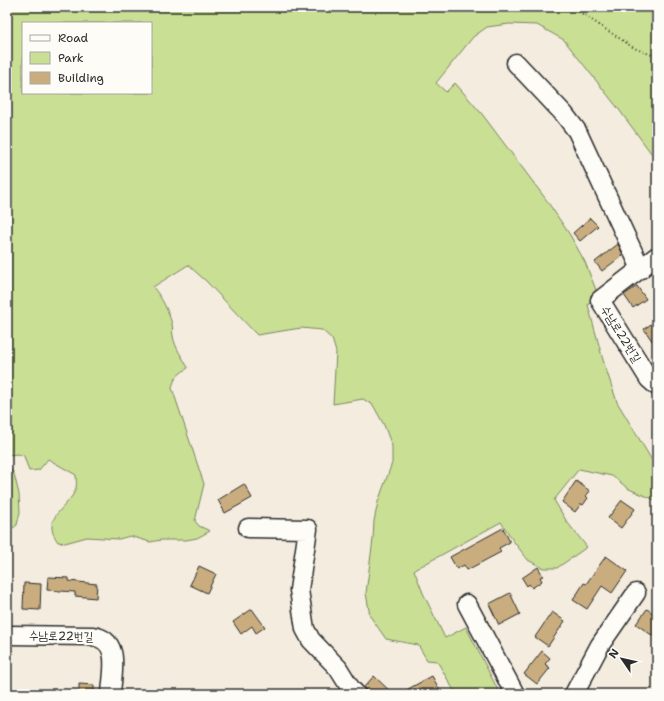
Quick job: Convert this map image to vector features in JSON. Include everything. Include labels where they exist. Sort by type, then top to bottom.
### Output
[{"type":"lane","points":[[516,63],[564,114],[577,132],[641,268]]},
{"type":"lane","name":"수남로22번길","points":[[656,380],[649,379],[600,300],[657,256]]},
{"type":"lane","points":[[248,528],[308,529],[299,590],[305,629],[312,640],[338,668],[351,689],[356,694]]},
{"type":"lane","points":[[574,694],[600,645],[636,593]]},
{"type":"lane","points":[[467,604],[515,694]]},
{"type":"lane","name":"수남로22번길","points":[[7,635],[92,636],[104,640],[109,644],[113,656],[111,694]]},
{"type":"path","points":[[572,7],[634,48],[657,57]]},
{"type":"green space","points":[[7,7],[657,7],[657,161],[564,40],[537,25],[509,24],[487,27],[473,37],[436,83],[446,92],[455,83],[482,114],[545,198],[570,235],[585,262],[596,290],[588,305],[603,360],[617,402],[653,462],[657,474],[657,498],[655,500],[629,489],[612,476],[579,469],[554,500],[567,522],[587,547],[557,568],[543,568],[528,560],[501,522],[414,570],[423,593],[445,638],[466,627],[500,694],[456,694],[437,661],[427,660],[418,645],[386,639],[370,616],[366,593],[374,521],[378,502],[392,463],[392,446],[384,425],[373,405],[363,399],[333,404],[336,352],[332,339],[322,330],[301,328],[257,335],[206,281],[188,265],[153,287],[167,309],[172,324],[175,345],[188,368],[174,381],[172,388],[204,484],[195,521],[199,526],[210,531],[197,538],[150,542],[130,536],[119,539],[87,537],[65,543],[58,542],[53,533],[52,526],[58,513],[73,495],[76,488],[76,475],[48,459],[39,470],[29,471],[24,456],[18,454],[7,455]]},
{"type":"green space","points":[[7,464],[14,474],[19,494],[20,512],[17,525],[7,532]]},
{"type":"building","points":[[590,218],[598,226],[580,241],[573,233]]},
{"type":"building","points":[[618,244],[623,255],[602,271],[595,262]]},
{"type":"building","points":[[637,286],[646,299],[633,308],[624,295]]},
{"type":"building","points":[[657,320],[657,348],[644,329]]},
{"type":"building","points":[[576,481],[590,491],[586,496],[588,498],[583,505],[581,504],[575,512],[562,502]]},
{"type":"building","points":[[244,484],[252,498],[225,513],[218,500]]},
{"type":"building","points":[[622,500],[635,509],[621,528],[608,518]]},
{"type":"building","points":[[503,528],[510,542],[499,548],[501,552],[467,570],[464,565],[457,569],[450,557]]},
{"type":"building","points":[[606,556],[627,571],[612,593],[602,586],[587,609],[573,600],[584,583],[586,584]]},
{"type":"building","points":[[199,566],[216,574],[207,593],[190,585]]},
{"type":"building","points":[[538,567],[543,576],[540,577],[542,581],[532,588],[529,584],[527,586],[522,578]]},
{"type":"building","points":[[48,577],[69,578],[69,581],[97,584],[96,598],[75,596],[75,592],[47,590]]},
{"type":"building","points":[[24,583],[41,584],[40,610],[23,609]]},
{"type":"building","points":[[510,593],[520,614],[499,625],[489,604]]},
{"type":"building","points":[[252,609],[265,627],[256,633],[252,626],[241,634],[233,622]]},
{"type":"building","points":[[647,609],[657,616],[657,631],[653,636],[636,624]]},
{"type":"building","points":[[552,612],[565,621],[548,646],[535,637]]},
{"type":"building","points":[[542,651],[550,658],[545,664],[550,668],[537,684],[524,674]]},
{"type":"building","points":[[374,676],[393,694],[368,694],[364,687]]},
{"type":"building","points":[[432,676],[442,694],[399,694]]},
{"type":"building","points":[[79,684],[94,685],[94,694],[79,694]]}]
